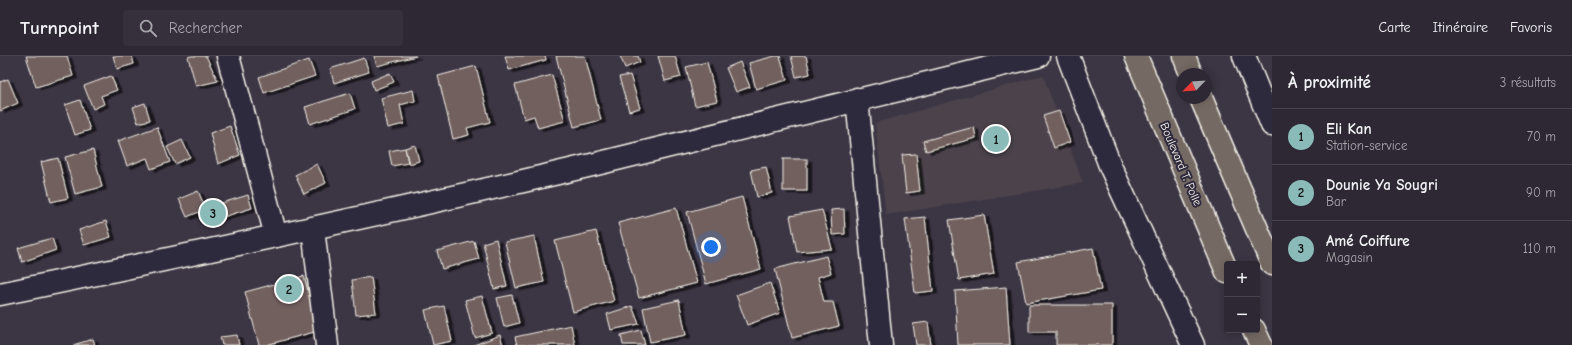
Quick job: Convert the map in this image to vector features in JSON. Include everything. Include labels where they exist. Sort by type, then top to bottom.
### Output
[{"type":"highway","name":"Boulevard T. Polle","points":[[1136,56],[1224,265]]},
{"type":"highway","points":[[1184,56],[1189,68]]},
{"type":"highway","points":[[1204,104],[1272,264]]},
{"type":"highway","points":[[1255,333],[1261,345]]},
{"type":"street","points":[[228,56],[276,236]]},
{"type":"street","points":[[0,294],[313,229],[597,164],[857,99],[1038,56]]},
{"type":"street","points":[[1068,56],[1111,168],[1193,345]]},
{"type":"street","points":[[1244,56],[1272,125]]},
{"type":"street","points":[[857,99],[881,345]]},
{"type":"street","points":[[313,229],[328,345]]},
{"type":"shaded area","points":[[1043,75],[1083,183],[886,215],[875,123]]},
{"type":"building","points":[[26,56],[67,56],[73,76],[36,87]]},
{"type":"building","points":[[113,56],[132,56],[134,64],[117,69]]},
{"type":"building","points":[[206,56],[218,81],[196,86],[188,57]]},
{"type":"building","points":[[374,56],[416,56],[377,66]]},
{"type":"building","points":[[505,56],[545,56],[546,60],[509,70]]},
{"type":"building","points":[[556,56],[585,56],[601,120],[574,127]]},
{"type":"building","points":[[620,56],[638,56],[640,62],[625,68]]},
{"type":"building","points":[[658,56],[675,56],[681,77],[665,81]]},
{"type":"building","points":[[780,56],[787,80],[756,89],[749,63]]},
{"type":"building","points":[[791,56],[806,56],[810,74],[796,77]]},
{"type":"building","points":[[364,58],[369,72],[334,83],[330,69]]},
{"type":"building","points":[[309,60],[315,76],[264,93],[259,77]]},
{"type":"building","points":[[707,62],[717,101],[695,106],[686,67]]},
{"type":"building","points":[[740,62],[750,87],[736,92],[726,68]]},
{"type":"building","points":[[476,66],[490,122],[467,128],[469,135],[453,139],[438,76]]},
{"type":"building","points":[[390,73],[394,82],[374,90],[371,81]]},
{"type":"building","points":[[552,75],[565,121],[538,128],[534,116],[524,119],[515,85]]},
{"type":"building","points":[[630,75],[640,108],[629,111],[619,77]]},
{"type":"building","points":[[111,76],[117,90],[101,96],[104,104],[93,109],[84,86]]},
{"type":"building","points":[[8,79],[18,103],[0,111],[0,82]]},
{"type":"building","points":[[413,90],[415,101],[400,105],[404,124],[388,128],[381,98]]},
{"type":"building","points":[[350,93],[355,109],[310,124],[305,107]]},
{"type":"building","points":[[80,100],[90,130],[75,135],[65,105]]},
{"type":"building","points":[[145,103],[150,120],[138,123],[133,107]]},
{"type":"building","points":[[1059,111],[1070,142],[1054,148],[1043,116]]},
{"type":"building","points":[[230,126],[240,155],[218,164],[210,133]]},
{"type":"building","points":[[157,127],[170,162],[151,169],[147,158],[127,166],[118,141]]},
{"type":"building","points":[[974,127],[976,138],[926,151],[923,141]]},
{"type":"building","points":[[182,140],[190,157],[175,164],[167,147]]},
{"type":"building","points":[[415,145],[419,161],[409,164],[405,148]]},
{"type":"building","points":[[405,148],[408,163],[392,166],[389,151]]},
{"type":"building","points":[[93,150],[102,187],[75,194],[65,157]]},
{"type":"building","points":[[916,154],[920,191],[906,193],[902,155]]},
{"type":"building","points":[[58,158],[68,198],[51,202],[41,162]]},
{"type":"building","points":[[783,159],[807,159],[807,191],[783,191]]},
{"type":"building","points":[[317,164],[326,183],[304,194],[295,175]]},
{"type":"building","points":[[766,167],[772,193],[757,197],[751,170]]},
{"type":"building","points":[[198,191],[206,209],[187,217],[179,199]]},
{"type":"building","points":[[248,195],[252,208],[210,221],[206,208]]},
{"type":"building","points":[[742,197],[761,269],[706,284],[687,212]]},
{"type":"building","points":[[676,208],[697,283],[639,298],[618,223]]},
{"type":"building","points":[[844,209],[845,234],[832,235],[831,210]]},
{"type":"building","points":[[822,210],[832,249],[797,252],[790,216]]},
{"type":"building","points":[[984,215],[994,274],[959,280],[949,220]]},
{"type":"building","points":[[925,217],[933,291],[915,293],[905,219]]},
{"type":"building","points":[[106,221],[111,237],[84,245],[79,230]]},
{"type":"building","points":[[596,231],[614,301],[573,312],[555,241]]},
{"type":"building","points":[[534,236],[544,282],[516,288],[505,242]]},
{"type":"building","points":[[52,238],[56,250],[22,262],[18,248]]},
{"type":"building","points":[[496,239],[507,286],[494,289],[483,243]]},
{"type":"building","points":[[474,241],[479,259],[442,269],[437,251]]},
{"type":"building","points":[[1093,248],[1101,290],[1026,303],[1018,262]]},
{"type":"building","points":[[826,256],[831,273],[818,277],[824,302],[833,302],[839,326],[792,338],[775,269]]},
{"type":"building","points":[[304,276],[318,331],[266,345],[259,345],[245,292]]},
{"type":"building","points":[[371,277],[376,313],[356,315],[352,280]]},
{"type":"building","points":[[770,283],[780,313],[747,325],[736,295]]},
{"type":"building","points":[[1006,287],[1010,345],[958,345],[955,291]]},
{"type":"building","points":[[512,295],[519,323],[504,327],[497,298]]},
{"type":"building","points":[[482,296],[492,333],[475,338],[465,300]]},
{"type":"building","points":[[679,300],[686,335],[650,342],[643,308]]},
{"type":"building","points":[[1029,305],[1112,305],[1112,345],[1056,345],[1056,332],[1029,332]]},
{"type":"building","points":[[444,306],[452,341],[433,345],[425,310]]},
{"type":"building","points":[[632,306],[639,324],[611,330],[607,314]]},
{"type":"building","points":[[928,322],[931,345],[916,345],[913,324]]},
{"type":"building","points":[[571,325],[575,345],[517,345],[515,337]]},
{"type":"building","points":[[641,330],[645,345],[623,345],[621,335]]},
{"type":"building","points":[[237,335],[239,345],[222,345],[220,337]]},
{"type":"building","points":[[500,335],[503,345],[474,345]]},
{"type":"building","points":[[93,339],[95,345],[73,345]]},
{"type":"place","name":"Eli Kan","points":[[996,139]]},
{"type":"place","name":"Amé Coiffure","points":[[213,213]]},
{"type":"place","name":"Dounie Ya Sougri","points":[[289,289]]}]
